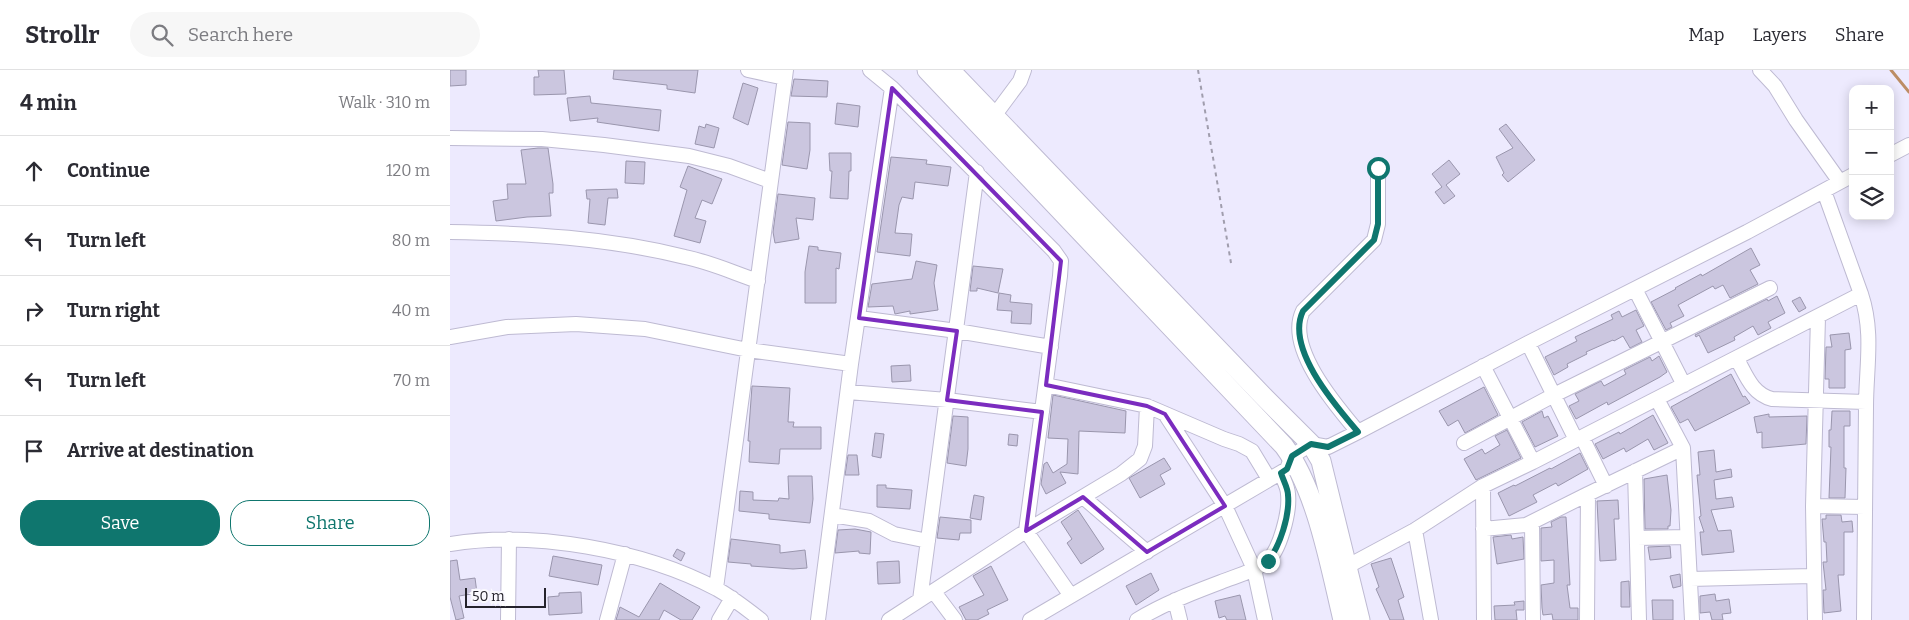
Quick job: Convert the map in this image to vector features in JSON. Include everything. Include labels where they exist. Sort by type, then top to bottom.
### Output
[{"type":"main road","points":[[927,70],[1264,423],[1286,470],[1307,487],[1343,620]]},
{"type":"main road","points":[[950,70],[1320,451],[1360,620]]},
{"type":"street","points":[[716,588],[786,74],[748,70]]},
{"type":"street","points":[[870,70],[892,88],[977,172],[1054,251],[1061,261],[1026,531],[1071,596]]},
{"type":"street","points":[[994,116],[1020,81],[1024,70]]},
{"type":"street","points":[[1030,620],[1320,451],[1847,179],[1796,120],[1775,86],[1760,70]]},
{"type":"street","points":[[818,620],[858,318],[892,88]]},
{"type":"street","points":[[450,138],[542,139],[689,156],[730,166],[770,181]]},
{"type":"street","points":[[1894,153],[1909,145]]},
{"type":"street","points":[[1358,432],[1334,404],[1319,382],[1309,364],[1298,327],[1303,311],[1374,240],[1378,224],[1378,168]]},
{"type":"street","points":[[920,600],[977,172]]},
{"type":"street","points":[[1824,191],[1868,314],[1870,338],[1866,402],[1864,620]]},
{"type":"street","points":[[450,232],[553,237],[610,243],[686,257],[758,280]]},
{"type":"street","points":[[1464,443],[1554,395],[1770,288]]},
{"type":"street","points":[[1635,289],[1684,385]]},
{"type":"street","points":[[1348,566],[1415,530],[1483,486],[1737,359],[1861,294]]},
{"type":"street","points":[[1815,620],[1812,506],[1818,317]]},
{"type":"street","points":[[858,318],[956,331],[1051,347]]},
{"type":"street","points":[[450,337],[507,327],[576,324],[645,329],[748,350],[852,364]]},
{"type":"street","points":[[1528,343],[1554,395],[1606,486]]},
{"type":"street","points":[[1737,359],[1756,391],[1763,397],[1772,399],[1866,402]]},
{"type":"street","points":[[1483,366],[1533,462]]},
{"type":"street","points":[[1046,385],[1147,406],[1252,450],[1286,470]]},
{"type":"street","points":[[848,392],[947,400],[1042,412]]},
{"type":"street","points":[[1657,399],[1683,448],[1692,620]]},
{"type":"street","points":[[889,620],[1026,531],[1121,474],[1140,458],[1145,446],[1147,406]]},
{"type":"street","points":[[1165,414],[1225,506],[1254,569],[1265,620]]},
{"type":"street","points":[[1483,528],[1520,527],[1683,448]]},
{"type":"street","points":[[1286,470],[1320,451]]},
{"type":"street","points":[[1137,620],[1175,600],[1254,569],[1268,561],[1275,552],[1282,536],[1288,493],[1286,470]]},
{"type":"street","points":[[1635,471],[1640,620]]},
{"type":"street","points":[[1483,486],[1484,620]]},
{"type":"street","points":[[1587,620],[1588,494]]},
{"type":"street","points":[[1083,497],[1147,552]]},
{"type":"street","points":[[1812,506],[1865,507]]},
{"type":"street","points":[[832,515],[869,521],[894,534],[928,541]]},
{"type":"street","points":[[1532,522],[1533,620]]},
{"type":"street","points":[[1415,530],[1431,620]]},
{"type":"street","points":[[1637,538],[1687,537]]},
{"type":"street","points":[[450,544],[466,541],[509,539],[579,545],[625,554],[669,568],[716,588],[761,620]]},
{"type":"street","points":[[508,620],[509,539]]},
{"type":"street","points":[[607,620],[625,554]]},
{"type":"street","points":[[1690,579],[1814,576]]},
{"type":"street","points":[[934,592],[955,620]]},
{"type":"street","points":[[719,620],[732,598]]},
{"type":"street","points":[[1175,600],[1180,620]]},
{"type":"path","points":[[1198,70],[1231,263]]},
{"type":"highlighted area","points":[[892,88],[1061,261],[1046,385],[1147,406],[1165,414],[1225,506],[1147,552],[1083,497],[1026,531],[1042,412],[947,400],[957,331],[859,318]]},
{"type":"building","points":[[450,70],[466,70],[466,85],[450,86]]},
{"type":"building","points":[[538,70],[564,70],[566,94],[534,95],[534,77],[539,77]]},
{"type":"building","points":[[614,70],[698,70],[695,93],[667,89],[667,85],[613,79]]},
{"type":"building","points":[[794,79],[828,81],[827,97],[791,96]]},
{"type":"building","points":[[743,83],[758,88],[748,125],[733,118]]},
{"type":"building","points":[[590,96],[591,103],[661,110],[659,131],[597,122],[598,118],[570,121],[567,98]]},
{"type":"building","points":[[837,103],[860,106],[858,127],[835,124]]},
{"type":"building","points":[[788,122],[810,123],[810,150],[807,169],[782,165]]},
{"type":"building","points":[[706,124],[719,128],[714,148],[695,144],[699,126],[705,128]]},
{"type":"building","points":[[1506,124],[1535,160],[1508,182],[1502,175],[1504,173],[1496,157],[1513,148],[1499,129]]},
{"type":"building","points":[[548,148],[553,184],[553,193],[549,193],[551,216],[496,221],[493,201],[508,199],[507,184],[526,184],[521,150]]},
{"type":"building","points":[[829,153],[851,153],[848,199],[830,198],[832,171],[830,171]]},
{"type":"building","points":[[891,157],[927,160],[926,164],[951,167],[948,186],[915,182],[913,199],[902,197],[895,233],[912,234],[910,256],[877,252]]},
{"type":"building","points":[[1449,160],[1460,174],[1446,185],[1455,196],[1444,204],[1435,192],[1442,187],[1432,174]]},
{"type":"building","points":[[626,161],[645,162],[644,184],[625,183]]},
{"type":"building","points":[[688,166],[722,179],[712,204],[702,200],[695,218],[706,221],[700,243],[674,236],[687,190],[680,187]]},
{"type":"building","points":[[617,189],[618,198],[608,198],[605,225],[588,223],[590,199],[587,199],[586,190]]},
{"type":"building","points":[[778,194],[815,198],[813,220],[796,218],[799,239],[775,243],[773,232]]},
{"type":"building","points":[[809,246],[818,247],[818,250],[841,253],[839,269],[836,268],[836,303],[805,303],[805,272]]},
{"type":"building","points":[[1751,248],[1760,265],[1750,270],[1758,284],[1730,298],[1723,285],[1715,289],[1713,286],[1678,305],[1684,316],[1670,323],[1672,327],[1666,330],[1651,302]]},
{"type":"building","points":[[916,261],[937,265],[934,283],[938,310],[910,314],[910,311],[895,314],[893,306],[868,307],[872,284],[912,279]]},
{"type":"building","points":[[973,266],[1003,269],[998,293],[977,288],[977,291],[970,291]]},
{"type":"building","points":[[999,293],[1011,295],[1010,302],[1032,304],[1031,324],[1011,323],[1012,311],[997,310]]},
{"type":"building","points":[[1777,296],[1785,313],[1768,322],[1771,328],[1758,335],[1753,326],[1734,337],[1735,340],[1708,353],[1699,335],[1696,337],[1695,335],[1767,299],[1768,301]]},
{"type":"building","points":[[1800,297],[1806,308],[1799,312],[1792,301]]},
{"type":"building","points":[[1636,310],[1644,326],[1636,330],[1642,342],[1630,348],[1623,336],[1586,352],[1587,354],[1567,364],[1568,367],[1554,375],[1545,357],[1577,341],[1575,337],[1613,319],[1611,315],[1619,311],[1622,317]]},
{"type":"building","points":[[1849,333],[1851,349],[1845,350],[1845,388],[1829,388],[1829,379],[1825,379],[1826,347],[1832,347],[1830,335]]},
{"type":"building","points":[[1659,356],[1667,372],[1608,405],[1607,402],[1576,419],[1569,406],[1579,401],[1575,394],[1601,381],[1604,386],[1626,374],[1624,370],[1650,357],[1652,361]]},
{"type":"building","points":[[910,365],[911,381],[892,382],[891,366]]},
{"type":"building","points":[[1731,374],[1743,397],[1745,396],[1750,403],[1695,431],[1688,419],[1680,423],[1671,407]]},
{"type":"building","points":[[752,386],[790,388],[788,422],[794,422],[793,427],[821,427],[821,449],[780,449],[779,464],[749,462],[750,441],[748,441]]},
{"type":"building","points":[[1484,387],[1498,415],[1465,433],[1458,420],[1448,426],[1439,411]]},
{"type":"building","points":[[1053,395],[1126,411],[1125,433],[1079,431],[1078,474],[1060,472],[1066,483],[1046,494],[1041,484],[1044,464],[1047,462],[1053,473],[1067,464],[1068,439],[1048,438]]},
{"type":"building","points":[[1542,411],[1544,418],[1548,416],[1558,436],[1535,447],[1522,422]]},
{"type":"building","points":[[1832,411],[1850,411],[1850,426],[1844,426],[1845,498],[1829,498],[1831,447],[1829,447],[1829,430],[1831,430]]},
{"type":"building","points":[[1769,414],[1769,417],[1807,416],[1806,444],[1762,448],[1762,432],[1757,433],[1754,417]]},
{"type":"building","points":[[1653,415],[1668,443],[1654,450],[1648,439],[1626,452],[1624,448],[1603,459],[1595,444],[1619,432],[1620,434]]},
{"type":"building","points":[[953,416],[968,417],[966,466],[947,463]]},
{"type":"building","points":[[1507,430],[1521,458],[1476,480],[1464,459],[1482,449],[1485,454],[1500,445],[1495,436]]},
{"type":"building","points":[[875,433],[884,434],[881,458],[872,456]]},
{"type":"building","points":[[1009,434],[1018,435],[1017,446],[1008,445]]},
{"type":"building","points":[[1714,450],[1716,472],[1731,469],[1732,477],[1714,480],[1716,499],[1732,497],[1734,507],[1711,510],[1718,531],[1731,530],[1734,552],[1702,555],[1700,532],[1704,532],[1699,517],[1701,516],[1697,475],[1700,475],[1698,452]]},
{"type":"building","points":[[1580,453],[1588,469],[1558,486],[1556,483],[1533,495],[1537,502],[1509,516],[1498,493],[1551,469]]},
{"type":"building","points":[[848,455],[857,455],[859,475],[845,475]]},
{"type":"building","points":[[1164,458],[1171,469],[1160,475],[1165,484],[1140,498],[1129,478]]},
{"type":"building","points":[[1667,475],[1671,510],[1670,526],[1668,526],[1668,529],[1645,529],[1644,479]]},
{"type":"building","points":[[788,476],[812,476],[813,499],[810,523],[769,519],[769,514],[739,511],[740,491],[753,492],[753,500],[778,501],[779,498],[789,499]]},
{"type":"building","points":[[877,485],[886,485],[886,488],[912,490],[910,509],[877,507]]},
{"type":"building","points":[[974,495],[984,497],[981,520],[970,518]]},
{"type":"building","points":[[1618,500],[1619,519],[1614,519],[1616,560],[1600,561],[1597,501]]},
{"type":"building","points":[[1078,510],[1104,549],[1081,564],[1067,543],[1072,539],[1061,522]]},
{"type":"building","points":[[1826,515],[1841,515],[1842,522],[1852,521],[1853,532],[1844,532],[1844,575],[1838,575],[1841,611],[1824,613],[1823,590],[1826,590],[1823,562],[1827,562],[1822,519],[1826,519]]},
{"type":"building","points":[[940,517],[971,520],[971,533],[960,533],[959,540],[937,538]]},
{"type":"building","points":[[1561,517],[1566,517],[1570,585],[1567,585],[1570,608],[1578,608],[1578,620],[1553,620],[1552,614],[1543,615],[1541,585],[1554,583],[1554,560],[1541,561],[1541,528],[1552,527],[1551,522]]},
{"type":"building","points":[[855,529],[871,532],[870,554],[859,553],[859,551],[835,553],[838,530]]},
{"type":"building","points":[[1511,535],[1512,539],[1523,537],[1524,559],[1497,564],[1493,537]]},
{"type":"building","points":[[731,539],[780,545],[780,553],[805,550],[807,568],[751,566],[751,564],[728,562]]},
{"type":"building","points":[[1670,546],[1671,558],[1650,560],[1648,547]]},
{"type":"building","points":[[677,549],[685,553],[681,561],[673,556]]},
{"type":"building","points":[[553,556],[602,565],[598,585],[549,576]]},
{"type":"building","points":[[1391,558],[1404,597],[1398,600],[1404,620],[1390,620],[1376,589],[1379,587],[1371,564]]},
{"type":"building","points":[[457,560],[460,580],[475,578],[477,593],[459,596],[464,618],[456,620],[450,597],[450,561]]},
{"type":"building","points":[[899,561],[900,583],[878,584],[877,562]]},
{"type":"building","points":[[991,566],[1008,600],[987,610],[989,614],[977,620],[966,620],[959,607],[984,595],[973,576]]},
{"type":"building","points":[[1151,573],[1159,590],[1136,605],[1126,586]]},
{"type":"building","points":[[1680,574],[1681,586],[1673,588],[1670,576]]},
{"type":"building","points":[[1629,581],[1630,607],[1621,607],[1621,582]]},
{"type":"building","points":[[660,583],[700,607],[692,620],[681,620],[664,610],[659,620],[616,620],[620,607],[639,617]]},
{"type":"building","points":[[581,592],[582,613],[549,615],[548,597],[559,596],[559,593]]},
{"type":"building","points":[[1715,594],[1716,601],[1729,599],[1731,613],[1722,614],[1723,620],[1712,620],[1710,612],[1700,613],[1700,596]]},
{"type":"building","points":[[1240,595],[1246,620],[1227,620],[1225,616],[1219,618],[1215,601]]},
{"type":"building","points":[[1652,600],[1673,600],[1673,620],[1653,620]]},
{"type":"building","points":[[1524,601],[1524,610],[1516,610],[1517,620],[1495,620],[1494,606],[1515,605],[1514,602]]},
{"type":"waterway","points":[[1891,70],[1909,92]]},
{"type":"route","points":[[1268,561],[1275,552],[1282,536],[1288,493],[1281,473],[1287,469],[1292,456],[1311,444],[1328,447],[1358,432],[1334,404],[1319,382],[1309,364],[1298,327],[1303,311],[1374,240],[1378,224],[1378,168]]}]
